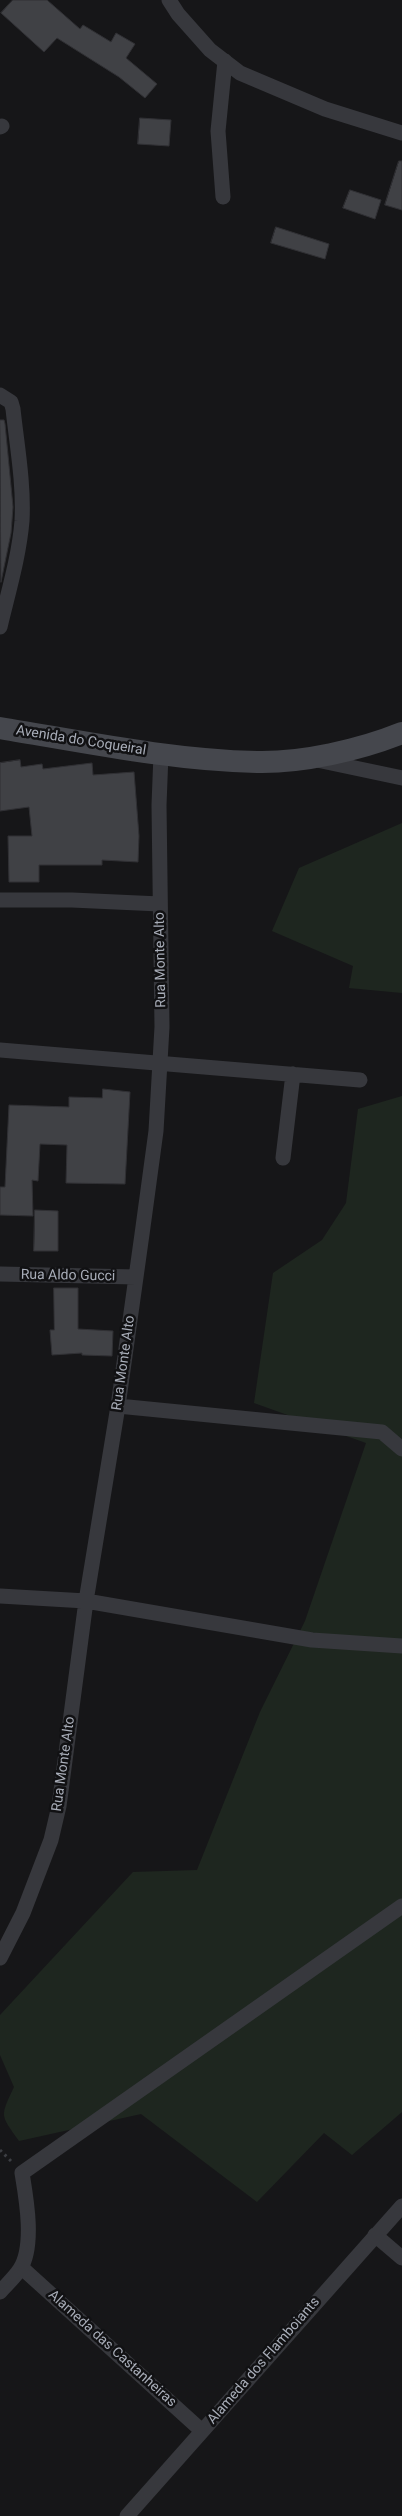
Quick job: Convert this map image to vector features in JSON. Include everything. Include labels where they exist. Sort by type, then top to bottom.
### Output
[{"type":"main road","name":"Avenida do Coqueiral","points":[[0,728],[161,754],[258,762],[306,757],[375,744],[402,733]]},
{"type":"street","points":[[169,0],[178,14],[210,50],[240,73],[325,109],[402,133]]},
{"type":"street","points":[[223,197],[218,131],[225,61]]},
{"type":"street","points":[[0,395],[11,402],[13,410],[21,486],[22,521],[0,627]]},
{"type":"street","name":"Rua Monte Alto","points":[[0,1958],[23,1913],[51,1840],[59,1806],[86,1601],[118,1406],[156,1130],[162,1027],[159,805],[161,754]]},
{"type":"street","points":[[306,757],[402,778]]},
{"type":"street","points":[[0,900],[72,900],[160,904]]},
{"type":"street","points":[[0,1050],[360,1080]]},
{"type":"street","points":[[283,1158],[293,1074]]},
{"type":"street","name":"Rua Aldo Gucci","points":[[0,1274],[136,1278]]},
{"type":"street","points":[[118,1406],[382,1432],[402,1449]]},
{"type":"street","points":[[0,1596],[86,1601],[312,1640],[402,1646]]},
{"type":"street","points":[[0,2292],[22,2268],[27,2242],[28,2209],[22,2173],[402,1906]]},
{"type":"street","name":"Alameda dos Flamboiants","points":[[127,2516],[402,2206]]},
{"type":"street","points":[[375,2235],[402,2258]]},
{"type":"street","name":"Alameda das Castanheiras","points":[[22,2268],[202,2431]]},
{"type":"shaded area","points":[[402,823],[402,993],[349,988],[353,966],[272,931],[299,868]]},
{"type":"shaded area","points":[[402,1096],[402,2112],[352,2155],[324,2133],[257,2202],[141,2114],[19,2141],[5,2120],[4,2115],[6,2104],[14,2087],[0,2055],[0,2015],[133,1872],[197,1870],[260,1712],[305,1621],[366,1443],[254,1403],[273,1273],[322,1240],[346,1203],[358,1109]]},
{"type":"building","points":[[13,0],[47,0],[80,29],[83,25],[111,42],[116,33],[135,44],[126,58],[157,84],[145,98],[119,77],[57,38],[44,52],[1,13]]},
{"type":"building","points":[[140,118],[171,120],[169,146],[138,144]]},
{"type":"building","points":[[399,161],[402,161],[402,210],[385,205]]},
{"type":"building","points":[[350,190],[381,200],[375,219],[343,208]]},
{"type":"building","points":[[276,227],[329,244],[325,259],[271,243]]},
{"type":"building","points":[[0,420],[4,420],[5,424],[13,507],[11,533],[1,582]]},
{"type":"building","points":[[20,760],[21,767],[42,764],[43,769],[92,763],[93,775],[134,772],[139,836],[138,862],[102,860],[102,865],[39,865],[39,882],[9,882],[8,836],[32,836],[29,807],[0,811],[0,763]]},
{"type":"building","points":[[103,1089],[130,1092],[125,1184],[66,1183],[67,1145],[40,1144],[38,1181],[32,1180],[33,1216],[0,1215],[0,1187],[5,1187],[9,1105],[69,1107],[69,1097],[102,1098]]},
{"type":"building","points":[[35,1210],[58,1211],[58,1251],[34,1251]]},
{"type":"building","points":[[54,1288],[78,1288],[78,1329],[113,1331],[112,1356],[82,1355],[82,1353],[52,1355],[50,1330],[54,1330]]}]
